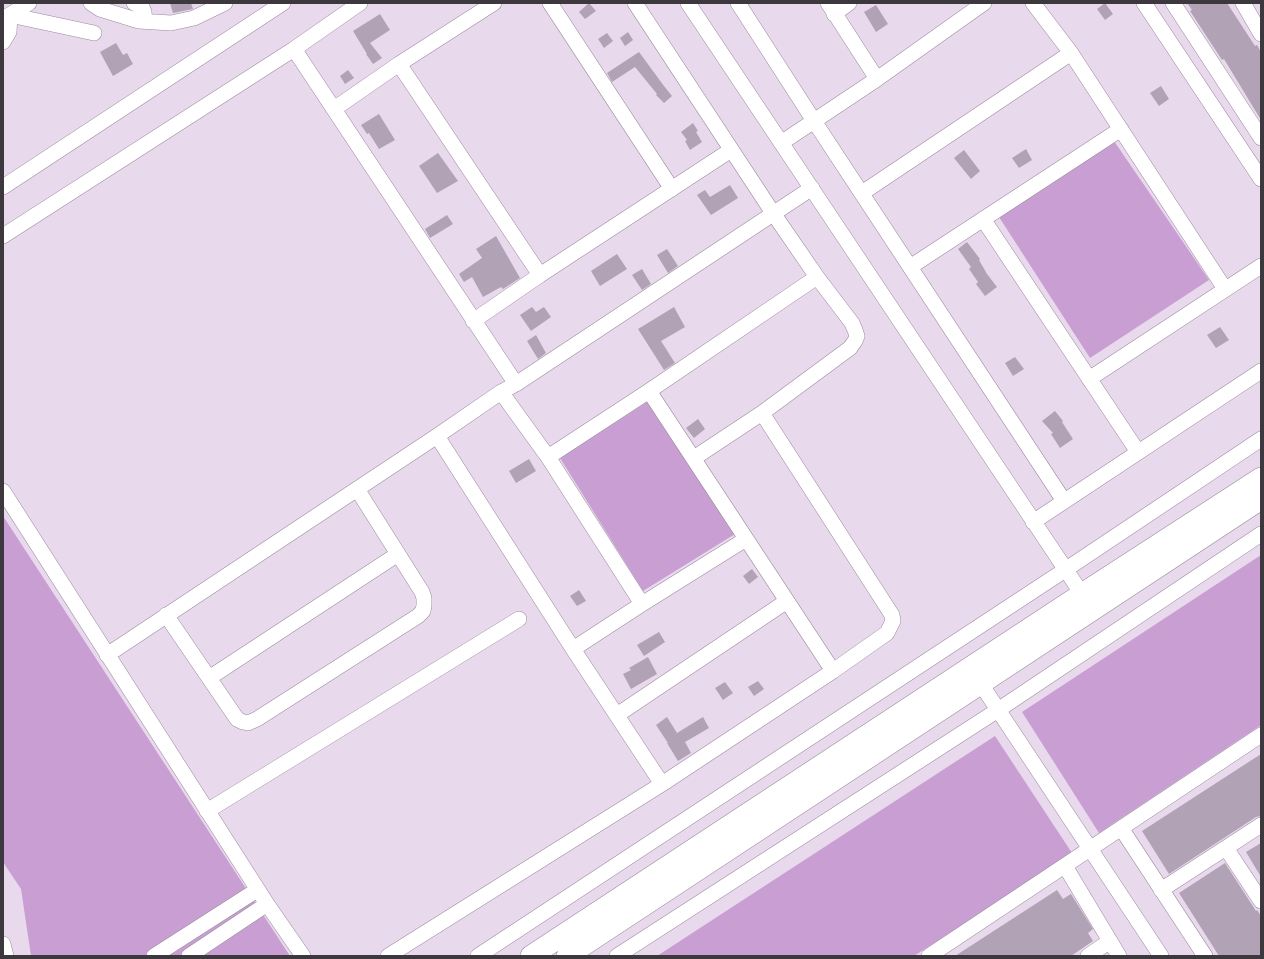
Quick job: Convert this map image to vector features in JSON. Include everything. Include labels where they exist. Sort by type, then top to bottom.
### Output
[{"type":"street","points":[[6,17],[28,3]]},
{"type":"street","points":[[91,3],[100,9],[110,7],[145,21],[171,23],[194,18],[201,8],[225,3]]},
{"type":"street","points":[[134,3],[142,7],[145,21]]},
{"type":"street","points":[[3,187],[283,3]]},
{"type":"street","points":[[3,236],[294,49],[360,3]]},
{"type":"street","points":[[334,109],[494,3]]},
{"type":"street","points":[[550,3],[672,189]]},
{"type":"street","points":[[634,3],[773,213],[817,277],[852,323],[857,336],[850,348],[762,413],[694,458]]},
{"type":"street","points":[[688,3],[1082,594]]},
{"type":"street","points":[[738,3],[1064,501]]},
{"type":"street","points":[[849,3],[831,8],[877,79]]},
{"type":"street","points":[[781,143],[877,79],[984,3]]},
{"type":"street","points":[[1033,3],[1071,53],[1225,289]]},
{"type":"street","points":[[1144,3],[1261,179]]},
{"type":"street","points":[[1173,3],[1261,138]]},
{"type":"street","points":[[1249,5],[1261,34]]},
{"type":"street","points":[[6,17],[94,34]]},
{"type":"street","points":[[3,42],[9,32],[6,17]]},
{"type":"street","points":[[294,49],[516,384]]},
{"type":"street","points":[[862,193],[1071,53]]},
{"type":"street","points":[[400,64],[540,275]]},
{"type":"street","points":[[910,267],[1121,129]]},
{"type":"street","points":[[473,321],[540,275],[731,150]]},
{"type":"street","points":[[107,655],[501,392],[516,384],[812,188]]},
{"type":"street","points":[[983,219],[1138,452]]},
{"type":"street","points":[[1089,379],[1261,266]]},
{"type":"street","points":[[548,457],[649,391],[817,277]]},
{"type":"street","points":[[1033,522],[1261,371]]},
{"type":"street","points":[[649,391],[833,671]]},
{"type":"street","points":[[501,392],[548,457],[642,604]]},
{"type":"street","points":[[388,956],[662,784],[833,671],[887,633],[893,621],[892,616],[762,413]]},
{"type":"street","points":[[437,436],[662,784]]},
{"type":"street","points":[[478,956],[1065,570],[1261,439]]},
{"type":"street","points":[[567,956],[975,676],[1082,594],[1261,478]]},
{"type":"street","points":[[166,616],[237,719],[248,723],[257,719],[418,616],[423,611],[424,605],[422,592],[357,489]]},
{"type":"street","points":[[3,491],[257,890],[303,956]]},
{"type":"street","points":[[531,956],[975,676],[1261,499]]},
{"type":"street","points":[[617,956],[998,710],[1261,534]]},
{"type":"street","points":[[574,649],[642,604],[746,539]]},
{"type":"street","points":[[209,678],[398,554]]},
{"type":"street","points":[[617,715],[787,602]]},
{"type":"street","points":[[207,811],[519,619]]},
{"type":"street","points":[[975,676],[1161,956]]},
{"type":"street","points":[[929,956],[1261,735]]},
{"type":"street","points":[[1162,890],[1261,825]]},
{"type":"street","points":[[1121,828],[1205,956]]},
{"type":"street","points":[[1226,848],[1261,901]]},
{"type":"street","points":[[1065,866],[1119,956]]},
{"type":"street","points":[[154,956],[257,890]]},
{"type":"street","points":[[189,956],[267,904]]},
{"type":"street","points":[[1088,956],[1110,941]]},
{"type":"street","points":[[3,944],[6,956]]},
{"type":"shaded area","points":[[1114,141],[1209,280],[1090,358],[999,217]]},
{"type":"shaded area","points":[[647,402],[735,534],[643,591],[560,458]]},
{"type":"shaded area","points":[[3,516],[290,956],[31,956],[21,889],[3,862]]},
{"type":"shaded area","points":[[1261,555],[1261,725],[1099,833],[1022,712]]},
{"type":"shaded area","points":[[995,736],[1072,853],[914,956],[657,956]]},
{"type":"building","points":[[170,3],[191,3],[193,9],[173,13]]},
{"type":"building","points":[[589,3],[596,11],[585,19],[579,12]]},
{"type":"building","points":[[1105,3],[1113,14],[1105,20],[1097,9]]},
{"type":"building","points":[[1187,3],[1227,3],[1255,46],[1257,45],[1261,52],[1261,120],[1224,59],[1222,60],[1190,11],[1192,10]]},
{"type":"building","points":[[876,5],[888,24],[876,32],[864,12]]},
{"type":"building","points":[[380,14],[390,30],[370,43],[382,58],[373,64],[353,31]]},
{"type":"building","points":[[628,32],[633,40],[625,46],[620,38]]},
{"type":"building","points":[[607,33],[613,41],[604,48],[598,39]]},
{"type":"building","points":[[116,43],[123,55],[127,53],[133,64],[113,76],[100,52]]},
{"type":"building","points":[[639,52],[672,96],[664,103],[656,95],[657,94],[635,67],[612,82],[607,73]]},
{"type":"building","points":[[348,70],[354,78],[345,84],[340,76]]},
{"type":"building","points":[[1161,86],[1169,99],[1159,106],[1150,93]]},
{"type":"building","points":[[379,114],[395,140],[379,149],[369,133],[367,134],[361,125]]},
{"type":"building","points":[[693,123],[702,142],[690,150],[685,141],[687,140],[681,132]]},
{"type":"building","points":[[1026,149],[1032,160],[1019,168],[1012,158]]},
{"type":"building","points":[[964,150],[980,171],[971,179],[954,158]]},
{"type":"building","points":[[438,153],[458,181],[437,193],[419,166]]},
{"type":"building","points":[[730,185],[738,198],[711,215],[697,195],[705,190],[710,197]]},
{"type":"building","points":[[447,215],[453,224],[430,238],[425,229]]},
{"type":"building","points":[[496,236],[520,278],[503,289],[501,287],[483,297],[472,277],[464,282],[459,274],[482,258],[476,249]]},
{"type":"building","points":[[967,242],[980,259],[979,260],[987,274],[997,287],[985,296],[976,284],[978,282],[969,269],[971,267],[958,249]]},
{"type":"building","points":[[667,249],[678,266],[668,273],[657,255]]},
{"type":"building","points":[[617,254],[627,269],[600,286],[591,271]]},
{"type":"building","points":[[642,269],[651,284],[642,290],[632,275]]},
{"type":"building","points":[[532,307],[536,312],[544,307],[551,317],[531,331],[520,315]]},
{"type":"building","points":[[674,307],[685,327],[661,341],[675,363],[664,370],[638,329]]},
{"type":"building","points":[[1220,327],[1229,340],[1216,348],[1207,335]]},
{"type":"building","points":[[536,335],[546,353],[538,359],[527,341]]},
{"type":"building","points":[[1015,357],[1024,369],[1013,376],[1005,363]]},
{"type":"building","points":[[1055,411],[1063,421],[1062,422],[1073,439],[1060,448],[1051,434],[1053,433],[1042,421]]},
{"type":"building","points":[[698,419],[705,429],[694,438],[686,428]]},
{"type":"building","points":[[529,459],[536,471],[516,483],[509,471]]},
{"type":"building","points":[[752,569],[758,577],[749,584],[743,576]]},
{"type":"building","points":[[579,590],[586,601],[577,606],[570,596]]},
{"type":"building","points":[[659,632],[665,642],[644,656],[637,645]]},
{"type":"building","points":[[648,657],[657,674],[631,689],[623,674],[631,670],[629,668]]},
{"type":"building","points":[[758,681],[764,689],[754,696],[748,687]]},
{"type":"building","points":[[725,682],[733,693],[723,700],[715,688]]},
{"type":"building","points":[[667,717],[677,733],[703,717],[709,728],[685,742],[691,753],[678,761],[656,725]]},
{"type":"building","points":[[1261,754],[1261,816],[1256,817],[1169,874],[1142,831]]},
{"type":"building","points":[[1261,843],[1261,877],[1246,852]]},
{"type":"building","points":[[1225,863],[1256,911],[1257,910],[1261,916],[1261,956],[1219,956],[1179,893]]},
{"type":"building","points":[[1057,890],[1063,899],[1071,894],[1093,929],[1088,933],[1093,941],[1071,956],[955,956]]}]
